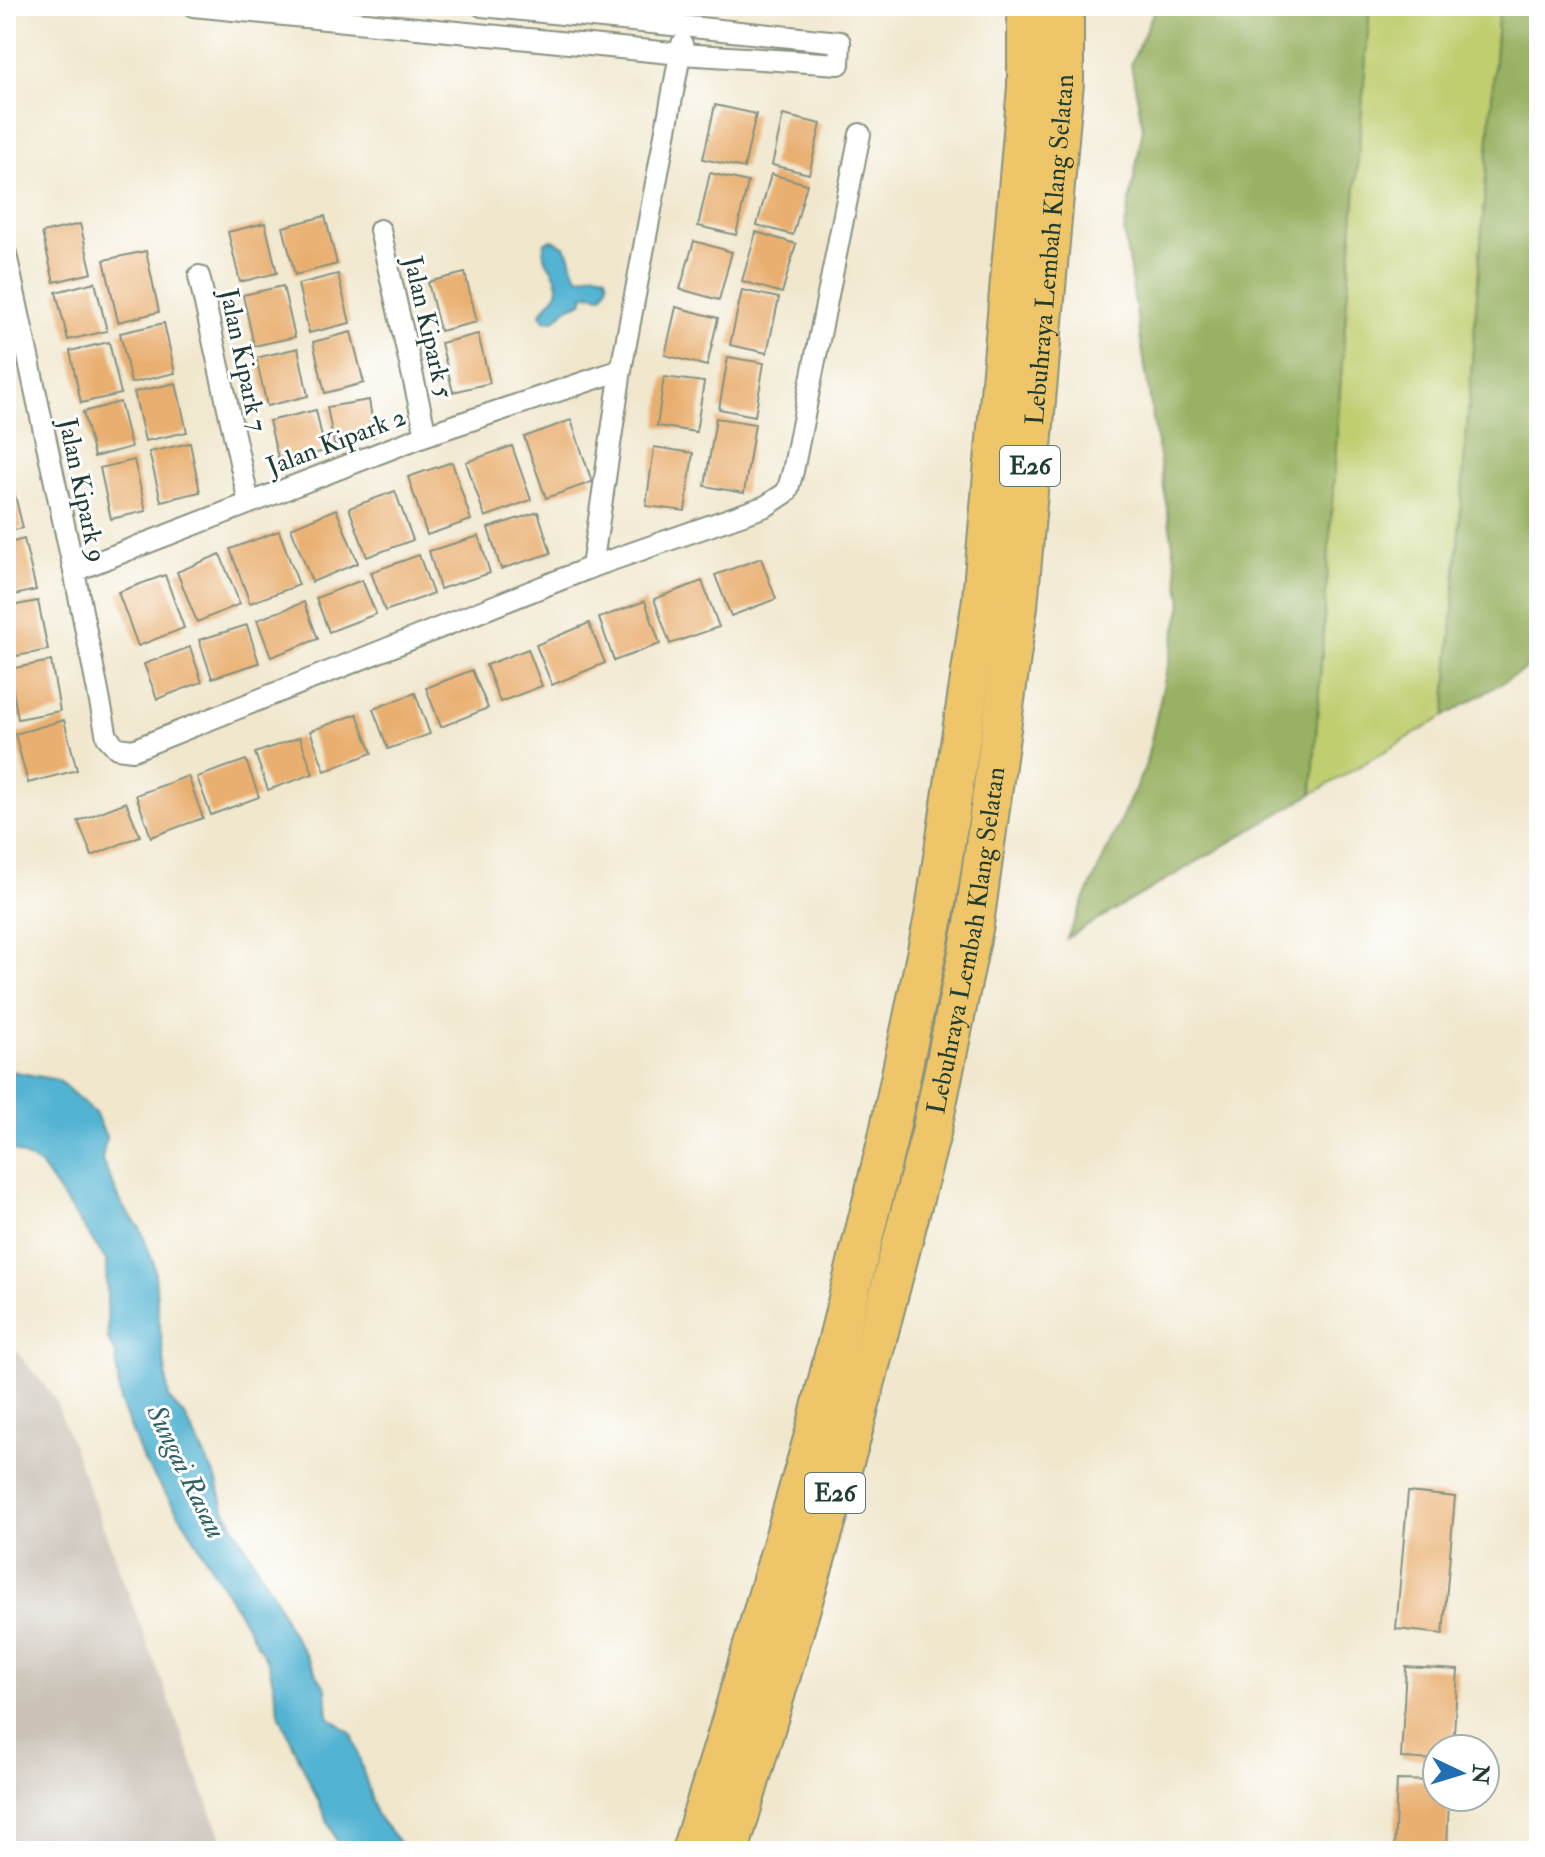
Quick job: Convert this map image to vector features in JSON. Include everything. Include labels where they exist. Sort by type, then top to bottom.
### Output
[{"type":"highway","name":"Lebuhraya Lembah Klang Selatan","points":[[691,1851],[815,1432],[887,1142],[934,917],[982,599],[1027,87],[1027,6]]},
{"type":"highway","name":"Lebuhraya Lembah Klang Selatan","points":[[729,1851],[851,1438],[931,1133],[974,924],[1018,606],[1064,82],[1064,6]]},
{"type":"street","points":[[193,6],[681,54],[839,64],[840,42],[482,6]]},
{"type":"street","points":[[684,28],[621,370],[592,567],[766,506],[787,492],[860,134]]},
{"type":"street","name":"Jalan Kipark 5","points":[[380,230],[426,435]]},
{"type":"street","name":"Jalan Kipark 9","points":[[6,254],[107,737],[117,748],[133,750],[592,567]]},
{"type":"street","name":"Jalan Kipark 7","points":[[199,276],[249,503]]},
{"type":"street","name":"Jalan Kipark 2","points":[[74,571],[426,435],[621,370]]},
{"type":"shaded area","points":[[6,1339],[54,1397],[226,1851],[6,1851]]},
{"type":"green space","points":[[1156,6],[1370,6],[1312,794],[1067,938],[1145,767],[1182,603],[1124,233],[1143,128],[1131,64]]},
{"type":"green space","points":[[1370,6],[1499,6],[1445,716],[1312,794],[1340,390]]},
{"type":"green space","points":[[1499,6],[1539,6],[1539,661],[1445,716]]},
{"type":"water","points":[[552,240],[568,251],[578,277],[601,274],[606,276],[608,284],[601,296],[584,295],[582,302],[549,321],[541,314],[558,290],[555,274],[544,255],[545,242]]},
{"type":"water","name":"Sungai Rasau","points":[[6,1064],[10,1071],[58,1080],[95,1113],[106,1137],[102,1160],[123,1207],[140,1228],[154,1264],[169,1399],[186,1418],[217,1481],[224,1509],[326,1689],[328,1716],[352,1734],[376,1814],[406,1851],[341,1851],[280,1716],[269,1664],[187,1526],[143,1460],[120,1401],[116,1354],[108,1340],[106,1260],[40,1165],[6,1146]]},
{"type":"building","points":[[715,105],[756,114],[744,168],[703,159]]},
{"type":"building","points":[[783,115],[821,124],[809,174],[772,165]]},
{"type":"building","points":[[710,173],[748,182],[736,235],[698,226]]},
{"type":"building","points":[[771,174],[807,184],[793,235],[757,225]]},
{"type":"building","points":[[325,216],[337,264],[295,275],[283,227]]},
{"type":"building","points":[[265,223],[277,273],[240,282],[228,232]]},
{"type":"building","points":[[80,224],[92,273],[54,282],[42,233]]},
{"type":"building","points":[[756,232],[796,244],[782,293],[742,281]]},
{"type":"building","points":[[694,241],[732,252],[719,300],[680,289]]},
{"type":"building","points":[[146,251],[159,312],[118,322],[104,260]]},
{"type":"building","points":[[465,273],[477,322],[440,331],[428,282]]},
{"type":"building","points":[[338,274],[350,323],[309,333],[298,284]]},
{"type":"building","points":[[95,282],[107,331],[68,340],[56,292]]},
{"type":"building","points":[[283,286],[295,337],[254,346],[243,295]]},
{"type":"building","points":[[742,290],[779,298],[767,353],[730,345]]},
{"type":"building","points":[[676,307],[718,318],[707,366],[665,355]]},
{"type":"building","points":[[164,323],[175,373],[131,383],[120,333]]},
{"type":"building","points":[[351,332],[364,383],[325,393],[313,342]]},
{"type":"building","points":[[478,334],[490,383],[453,392],[441,343]]},
{"type":"building","points":[[109,342],[121,394],[81,403],[70,351]]},
{"type":"building","points":[[298,348],[308,396],[267,406],[256,358]]},
{"type":"building","points":[[728,357],[764,363],[755,416],[719,409]]},
{"type":"building","points":[[664,377],[704,382],[696,432],[657,426]]},
{"type":"building","points":[[176,383],[187,432],[145,441],[134,392]]},
{"type":"building","points":[[369,400],[375,436],[334,444],[327,407]]},
{"type":"building","points":[[120,402],[131,447],[94,457],[83,412]]},
{"type":"building","points":[[316,410],[325,451],[279,462],[269,421]]},
{"type":"building","points":[[716,418],[755,424],[744,493],[705,486]]},
{"type":"building","points":[[571,420],[592,482],[546,498],[524,437]]},
{"type":"building","points":[[190,443],[200,492],[161,501],[149,452]]},
{"type":"building","points":[[512,446],[531,500],[485,517],[466,462]]},
{"type":"building","points":[[654,447],[693,453],[685,511],[646,506]]},
{"type":"building","points":[[134,460],[146,511],[111,519],[100,468]]},
{"type":"building","points":[[452,462],[471,520],[427,535],[408,477]]},
{"type":"building","points":[[11,479],[23,528],[6,532],[6,480]]},
{"type":"building","points":[[395,491],[413,540],[367,557],[349,508]]},
{"type":"building","points":[[336,509],[358,563],[312,582],[291,528]]},
{"type":"building","points":[[538,512],[551,553],[501,569],[488,528]]},
{"type":"building","points":[[279,531],[299,585],[250,603],[230,549]]},
{"type":"building","points":[[479,536],[490,573],[440,589],[429,551]]},
{"type":"building","points":[[24,539],[36,590],[6,597],[6,544]]},
{"type":"building","points":[[220,554],[240,604],[197,622],[177,572]]},
{"type":"building","points":[[419,555],[433,594],[385,611],[371,572]]},
{"type":"building","points":[[761,558],[776,599],[731,616],[715,575]]},
{"type":"building","points":[[165,575],[184,628],[138,646],[118,592]]},
{"type":"building","points":[[362,580],[376,614],[329,632],[316,598]]},
{"type":"building","points":[[702,581],[719,627],[670,644],[654,599]]},
{"type":"building","points":[[38,601],[48,650],[6,658],[6,607]]},
{"type":"building","points":[[645,601],[660,644],[614,661],[599,618]]},
{"type":"building","points":[[304,602],[318,639],[271,657],[257,620]]},
{"type":"building","points":[[589,623],[605,663],[552,685],[536,645]]},
{"type":"building","points":[[247,625],[259,663],[212,678],[199,640]]},
{"type":"building","points":[[190,647],[202,682],[157,699],[144,664]]},
{"type":"building","points":[[528,649],[542,686],[500,702],[486,665]]},
{"type":"building","points":[[51,661],[60,711],[18,719],[9,669]]},
{"type":"building","points":[[472,670],[488,708],[441,727],[426,688]]},
{"type":"building","points":[[415,693],[430,734],[388,749],[373,709]]},
{"type":"building","points":[[357,714],[372,753],[325,771],[310,731]]},
{"type":"building","points":[[64,720],[77,770],[28,783],[15,734]]},
{"type":"building","points":[[300,737],[313,774],[268,790],[255,753]]},
{"type":"building","points":[[246,760],[259,797],[211,815],[197,777]]},
{"type":"building","points":[[188,776],[203,818],[151,837],[136,795]]},
{"type":"building","points":[[126,802],[140,836],[92,856],[78,821]]},
{"type":"building","points":[[1408,1492],[1455,1497],[1443,1634],[1396,1629]]},
{"type":"building","points":[[1406,1667],[1458,1670],[1454,1733],[1421,1733],[1421,1759],[1401,1758]]},
{"type":"building","points":[[1397,1780],[1421,1781],[1421,1813],[1448,1813],[1447,1851],[1394,1851]]}]
